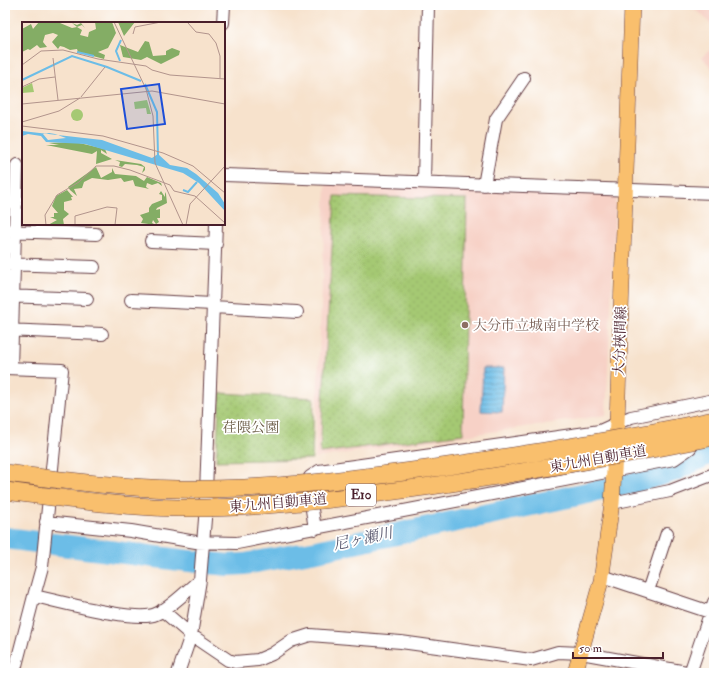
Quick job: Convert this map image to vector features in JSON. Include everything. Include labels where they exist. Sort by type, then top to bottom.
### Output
[{"type":"highway","name":"東九州自動車道","points":[[5,473],[86,484],[230,489],[377,476],[523,455],[714,420]]},
{"type":"highway","name":"東九州自動車道","points":[[5,491],[142,506],[223,507],[269,505],[379,493],[526,472],[714,437]]},
{"type":"main road","name":"大分挾間線","points":[[575,673],[602,576],[612,503],[618,422],[632,5]]},
{"type":"street","points":[[223,22],[224,5]]},
{"type":"street","points":[[424,182],[428,5]]},
{"type":"street","points":[[484,185],[496,119],[524,78]]},
{"type":"street","points":[[14,673],[42,567],[62,370],[8,368],[10,231],[15,165]]},
{"type":"street","points":[[225,175],[714,192]]},
{"type":"street","points":[[178,673],[191,635],[200,580],[203,543],[216,225]]},
{"type":"street","points":[[10,231],[96,234]]},
{"type":"street","points":[[151,241],[216,244]]},
{"type":"street","points":[[9,264],[94,267]]},
{"type":"street","points":[[9,296],[87,299]]},
{"type":"street","points":[[131,300],[297,312]]},
{"type":"street","points":[[8,330],[102,334]]},
{"type":"street","points":[[315,529],[308,484],[310,477],[319,471],[600,431],[618,422],[656,411],[714,400]]},
{"type":"street","points":[[46,522],[131,531],[203,543],[238,543],[674,459],[690,448],[714,420]]},
{"type":"street","points":[[612,503],[670,491],[714,474]]},
{"type":"street","points":[[648,591],[666,533]]},
{"type":"street","points":[[162,610],[191,635],[228,660],[235,662],[258,660],[272,654],[291,640],[310,635],[401,642],[531,660],[558,652],[581,652],[691,673],[712,607],[648,591],[602,576]]},
{"type":"street","points":[[34,596],[134,616],[151,616],[162,610],[200,580]]},
{"type":"shaded area","points":[[689,5],[714,5],[714,28],[701,14]]},
{"type":"shaded area","points":[[714,46],[714,71],[702,57]]},
{"type":"shaded area","name":"大分市立城南中学校","points":[[326,183],[616,194],[606,415],[315,458]]},
{"type":"green space","points":[[335,196],[467,199],[463,434],[320,453]]},
{"type":"green space","name":"荏隈公園","points":[[220,393],[314,398],[312,459],[216,461]]},
{"type":"water","points":[[483,368],[504,368],[502,412],[481,411]]},
{"type":"waterway","name":"尼ヶ瀬川","points":[[5,538],[180,560],[228,565],[245,564],[317,551],[629,484],[673,471],[714,451]]},
{"type":"place","name":"大分市立城南中学校","points":[[465,325]]}]
